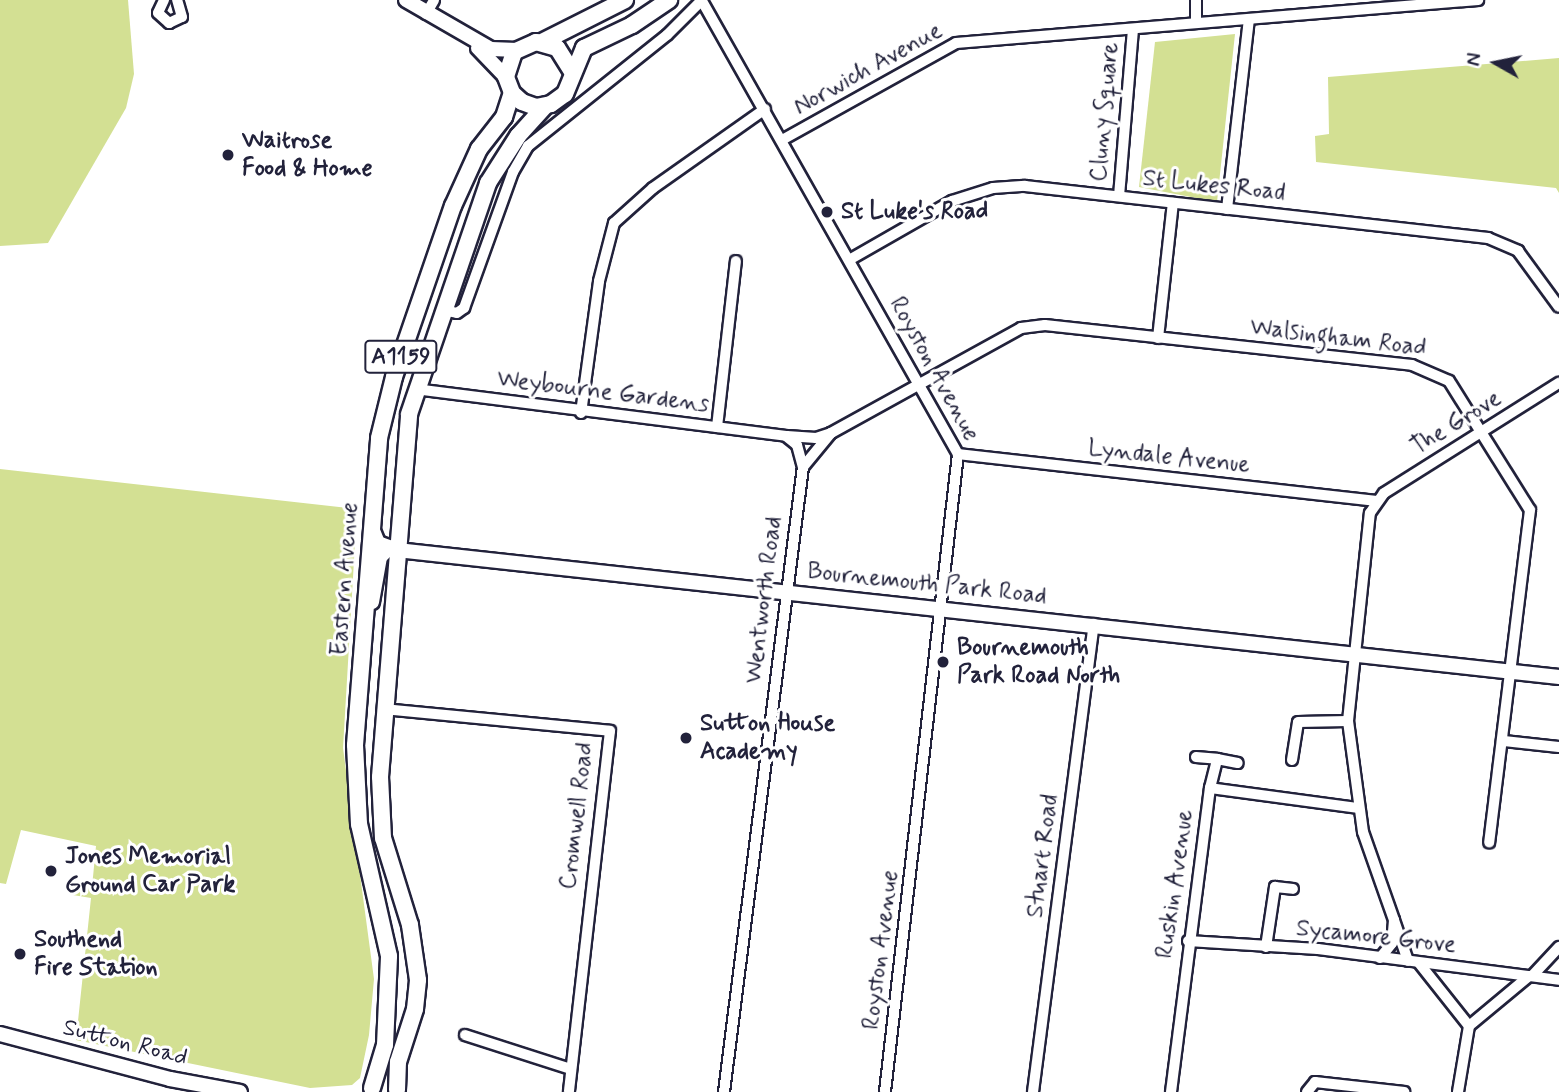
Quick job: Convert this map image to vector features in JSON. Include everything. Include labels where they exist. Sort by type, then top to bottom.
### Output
[{"type":"main road","points":[[545,106],[529,106],[512,93],[506,77],[517,50],[542,42],[625,0]]},
{"type":"main road","name":"Eastern Avenue","points":[[512,93],[504,117],[463,182],[394,377],[379,438],[355,745],[359,824],[389,956],[385,1045],[369,1090],[398,1091],[398,1062],[415,1009],[418,980],[410,925],[383,838],[383,709],[393,550],[406,434],[415,389],[488,183],[518,136],[545,106],[565,94],[577,55],[592,41],[632,25],[669,0]]},
{"type":"main road","points":[[542,42],[563,52],[571,70]]},
{"type":"street","points":[[164,0],[158,13],[169,23],[182,17],[180,1]]},
{"type":"street","points":[[426,13],[434,0]]},
{"type":"street","points":[[443,310],[457,313],[464,308],[513,172],[528,146],[667,35],[702,0]]},
{"type":"street","name":"Royston Avenue","points":[[702,0],[958,454],[886,1092]]},
{"type":"street","points":[[1196,0],[1196,22]]},
{"type":"street","name":"Norwich Avenue","points":[[782,140],[956,43],[1249,19],[1352,5],[1478,0]]},
{"type":"street","points":[[409,1],[465,37],[497,62],[506,77]]},
{"type":"street","points":[[1227,209],[1249,19]]},
{"type":"street","name":"Cluny Square","points":[[1119,196],[1132,30]]},
{"type":"street","points":[[465,37],[491,49],[517,50]]},
{"type":"street","points":[[581,413],[599,281],[614,223],[653,188],[765,109]]},
{"type":"street","name":"St Lukes Road","points":[[849,260],[952,201],[979,191],[1025,186],[1499,241],[1529,261],[1559,307]]},
{"type":"street","points":[[1158,338],[1173,202]]},
{"type":"street","points":[[717,427],[736,261]]},
{"type":"street","name":"Walsingham Road","points":[[919,383],[1028,326],[1423,367],[1449,381],[1483,431],[1530,510],[1504,741],[1489,842]]},
{"type":"street","points":[[803,467],[831,433],[919,383]]},
{"type":"street","name":"The Grove","points":[[1376,501],[1559,383]]},
{"type":"street","name":"Weybourne Gardens","points":[[415,389],[581,413],[786,436],[816,438],[831,433]]},
{"type":"street","points":[[786,436],[797,445],[803,467]]},
{"type":"street","name":"Lyndale Avenue","points":[[958,454],[1376,501]]},
{"type":"street","name":"Wentworth Road","points":[[724,1092],[785,592],[803,467]]},
{"type":"street","points":[[1376,501],[1369,521],[1348,721],[1358,808],[1394,920],[1413,962],[1469,1026]]},
{"type":"street","points":[[365,642],[380,557],[393,550],[374,537],[371,523]]},
{"type":"street","name":"Bournemouth Park Road","points":[[393,550],[1094,624],[1559,677]]},
{"type":"street","name":"Stuart Road","points":[[1033,1092],[1094,624]]},
{"type":"street","name":"Cromwell Road","points":[[383,709],[610,731],[569,1092]]},
{"type":"street","points":[[1292,760],[1298,722],[1348,721]]},
{"type":"street","points":[[1504,741],[1559,747]]},
{"type":"street","points":[[1196,757],[1238,763]]},
{"type":"street","points":[[1210,788],[1217,759]]},
{"type":"street","name":"Ruskin Avenue","points":[[1171,1092],[1188,941],[1210,788],[1358,808]]},
{"type":"street","points":[[1262,886],[1293,889]]},
{"type":"street","points":[[1266,947],[1275,887]]},
{"type":"street","points":[[1380,958],[1392,943],[1394,920]]},
{"type":"street","name":"Sycamore Grove","points":[[1188,941],[1380,958],[1559,980]]},
{"type":"street","points":[[1458,1092],[1469,1026],[1530,976],[1559,947]]},
{"type":"street","name":"Sutton Road","points":[[0,1034],[170,1079],[240,1092]]},
{"type":"street","points":[[466,1035],[571,1069]]},
{"type":"street","points":[[1307,1092],[1315,1082],[1404,1092]]},
{"type":"green space","points":[[0,0],[128,0],[134,74],[126,108],[48,243],[0,246]]},
{"type":"green space","points":[[1235,34],[1217,202],[1139,187],[1155,42]]},
{"type":"green space","points":[[1559,58],[1559,193],[1556,188],[1316,162],[1315,136],[1329,134],[1328,77]]},
{"type":"green space","points":[[0,469],[357,509],[343,748],[374,979],[369,1035],[360,1078],[352,1085],[310,1088],[76,1040],[91,898],[73,895],[75,884],[92,887],[96,846],[21,830],[6,884],[0,883]]},
{"type":"place","name":"Waitrose Food & Home","points":[[228,155]]},
{"type":"place","name":"St Luke's Road","points":[[827,212]]},
{"type":"place","name":"Bournemouth Park Road North","points":[[943,662]]},
{"type":"place","name":"Sutton House Academy","points":[[686,738]]},
{"type":"place","name":"Jones Memorial Ground Car Park","points":[[51,871]]},
{"type":"place","name":"Southend Fire Station","points":[[20,954]]}]
